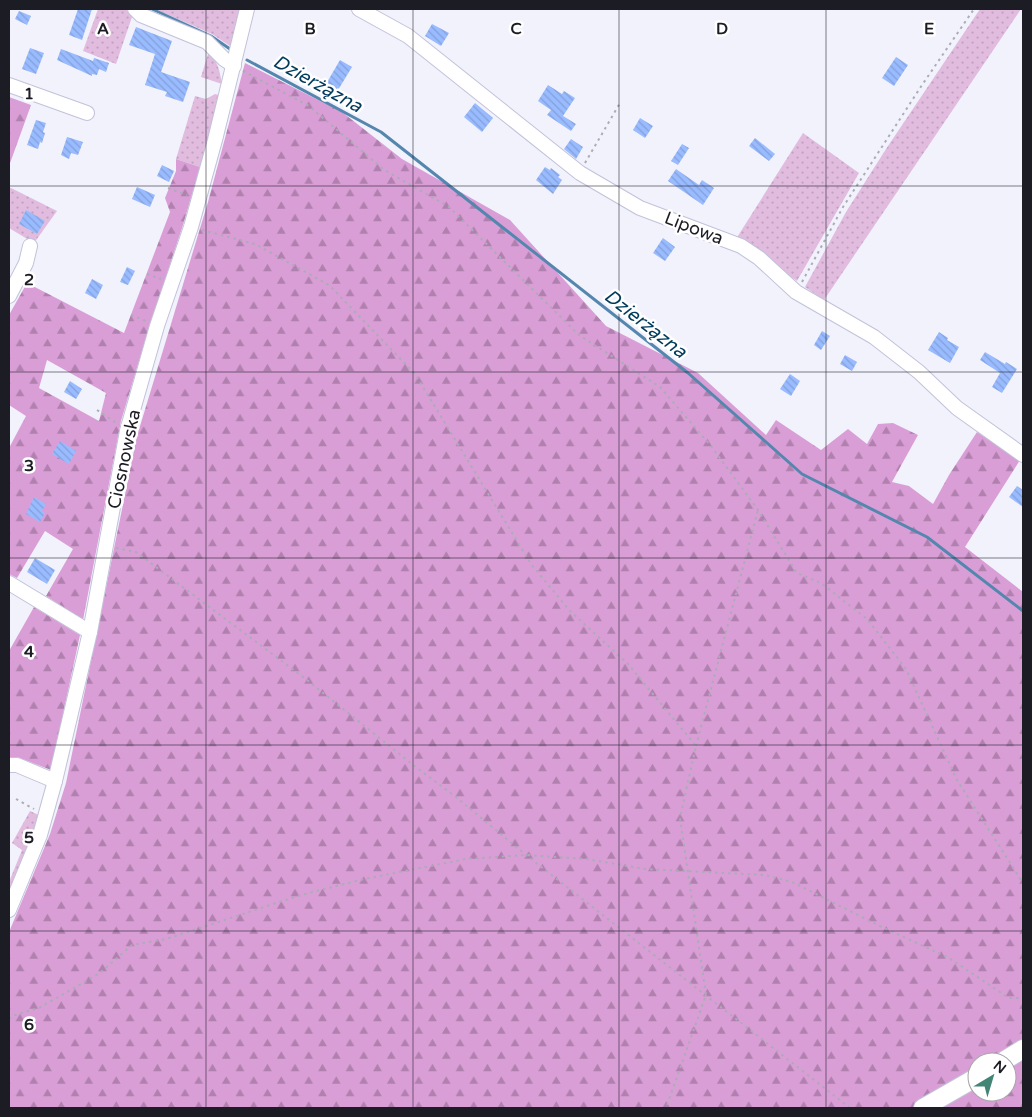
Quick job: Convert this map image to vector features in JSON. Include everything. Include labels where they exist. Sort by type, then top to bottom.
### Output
[{"type":"main road","points":[[924,1108],[967,1083]]},
{"type":"street","points":[[135,9],[141,15],[207,42],[224,60],[234,66]]},
{"type":"street","name":"Ciosnowska","points":[[9,910],[40,835],[55,781],[90,632],[127,431],[157,326],[198,199],[234,66],[247,9]]},
{"type":"street","name":"Lipowa","points":[[359,9],[408,36],[580,173],[640,208],[741,246],[759,258],[796,292],[874,338],[920,372],[957,408],[1023,455]]},
{"type":"street","points":[[9,85],[87,113]]},
{"type":"street","points":[[9,296],[26,263],[30,246]]},
{"type":"street","points":[[9,583],[90,632]]},
{"type":"street","points":[[9,765],[18,765],[55,781]]},
{"type":"path","points":[[796,292],[844,207],[922,85],[974,9]]},
{"type":"path","points":[[234,66],[309,106],[383,169],[449,207],[579,335],[660,387],[711,446],[758,510],[797,572],[821,583],[867,619],[906,669],[957,780],[1023,883]]},
{"type":"path","points":[[580,173],[620,103]]},
{"type":"path","points":[[168,188],[198,199]]},
{"type":"path","points":[[190,227],[255,244],[329,285],[415,374],[531,564],[570,611],[628,664],[696,746]]},
{"type":"path","points":[[131,315],[157,326]]},
{"type":"path","points":[[97,410],[127,431]]},
{"type":"path","points":[[666,1108],[706,996],[680,818],[696,746],[758,510]]},
{"type":"path","points":[[106,545],[136,552],[307,680],[456,797],[526,855],[850,1108]]},
{"type":"path","points":[[16,799],[46,814]]},
{"type":"path","points":[[9,1019],[12,1016],[39,1008],[100,973],[132,945],[166,939],[364,878],[466,858],[526,855],[587,859],[645,869],[766,875],[792,882],[949,958],[1009,998],[1023,998]]},
{"type":"shaded area","points":[[98,9],[126,9],[132,17],[116,64],[83,51]]},
{"type":"shaded area","points":[[155,9],[242,9],[233,48],[212,34]]},
{"type":"shaded area","points":[[980,9],[1021,9],[824,300],[805,287],[846,212]]},
{"type":"shaded area","points":[[203,45],[216,63],[222,84],[201,77],[208,54]]},
{"type":"shaded area","points":[[215,94],[219,95],[219,102],[200,167],[176,159],[195,96],[206,99]]},
{"type":"shaded area","points":[[803,133],[859,173],[797,281],[736,239]]},
{"type":"shaded area","points":[[9,187],[57,211],[34,243],[9,228]]},
{"type":"shaded area","points":[[30,811],[41,816],[9,898],[9,882],[22,850],[12,843]]},
{"type":"green space","points":[[245,63],[342,112],[402,159],[510,220],[606,326],[698,373],[766,435],[776,420],[821,450],[848,429],[867,444],[878,424],[893,423],[918,435],[892,482],[909,486],[933,504],[977,432],[1020,460],[965,547],[1023,592],[1023,1108],[9,1108],[9,932],[50,834],[66,783],[137,436],[208,202]]},
{"type":"green space","points":[[9,97],[31,105],[9,166]]},
{"type":"green space","points":[[176,159],[200,167],[121,421],[83,620],[46,596],[73,549],[45,531],[17,578],[9,574],[9,448],[26,416],[9,405],[9,315],[27,283],[124,333],[170,212],[165,198],[176,171]],"holes":[[[47,360],[106,393],[99,421],[39,388]]]},
{"type":"green space","points":[[34,607],[80,635],[51,770],[17,757],[9,757],[9,651]]},
{"type":"building","points":[[78,9],[92,9],[82,40],[69,35]]},
{"type":"building","points":[[19,11],[31,16],[27,25],[15,19]]},
{"type":"building","points":[[432,24],[449,33],[441,46],[425,36]]},
{"type":"building","points":[[136,27],[172,41],[161,72],[190,82],[183,102],[165,96],[167,92],[145,85],[155,54],[129,45]]},
{"type":"building","points":[[30,48],[44,53],[36,74],[22,69]]},
{"type":"building","points":[[61,49],[93,61],[94,58],[109,63],[106,72],[99,69],[97,75],[92,74],[92,76],[57,60]]},
{"type":"building","points":[[896,57],[908,65],[894,86],[882,78]]},
{"type":"building","points":[[340,60],[352,67],[338,90],[326,84]]},
{"type":"building","points":[[548,85],[562,94],[564,91],[575,98],[563,116],[576,124],[571,131],[547,115],[551,110],[538,101]]},
{"type":"building","points":[[475,103],[493,118],[482,132],[464,117]]},
{"type":"building","points":[[640,118],[653,126],[645,138],[633,130]]},
{"type":"building","points":[[36,120],[46,123],[42,143],[40,142],[38,149],[27,145]]},
{"type":"building","points":[[67,137],[83,142],[78,155],[71,153],[69,159],[61,155]]},
{"type":"building","points":[[755,138],[775,154],[769,161],[749,146]]},
{"type":"building","points":[[571,139],[583,147],[576,159],[564,149]]},
{"type":"building","points":[[682,144],[689,148],[678,165],[671,161]]},
{"type":"building","points":[[162,165],[174,171],[169,182],[157,176]]},
{"type":"building","points":[[545,167],[550,170],[551,168],[560,175],[558,177],[562,180],[553,194],[536,180]]},
{"type":"building","points":[[676,169],[699,185],[702,180],[714,188],[703,205],[668,181]]},
{"type":"building","points":[[137,187],[155,195],[150,207],[132,199]]},
{"type":"building","points":[[26,210],[45,221],[37,234],[19,224]]},
{"type":"building","points":[[663,238],[675,247],[665,261],[653,253]]},
{"type":"building","points":[[127,267],[135,271],[128,285],[120,282]]},
{"type":"building","points":[[92,279],[103,285],[96,299],[85,293]]},
{"type":"building","points":[[822,331],[830,336],[821,350],[814,345]]},
{"type":"building","points":[[939,332],[948,338],[947,340],[959,347],[950,363],[928,350]]},
{"type":"building","points":[[985,352],[1017,369],[1002,393],[992,387],[1000,373],[980,360]]},
{"type":"building","points":[[845,355],[857,362],[852,371],[840,364]]},
{"type":"building","points":[[790,374],[800,381],[791,396],[780,389]]},
{"type":"building","points":[[70,381],[82,389],[76,399],[64,392]]},
{"type":"building","points":[[60,441],[76,451],[69,464],[52,454]]},
{"type":"building","points":[[1017,486],[1023,490],[1023,507],[1009,497]]},
{"type":"building","points":[[34,497],[46,504],[42,511],[45,513],[40,522],[26,514]]},
{"type":"building","points":[[35,558],[55,570],[47,584],[27,572]]},
{"type":"waterway","name":"Dzierżązna","points":[[152,9],[211,36],[230,49]]},
{"type":"waterway","name":"Dzierżązna","points":[[247,60],[381,132],[688,373],[802,474],[927,537],[1023,611]]}]
